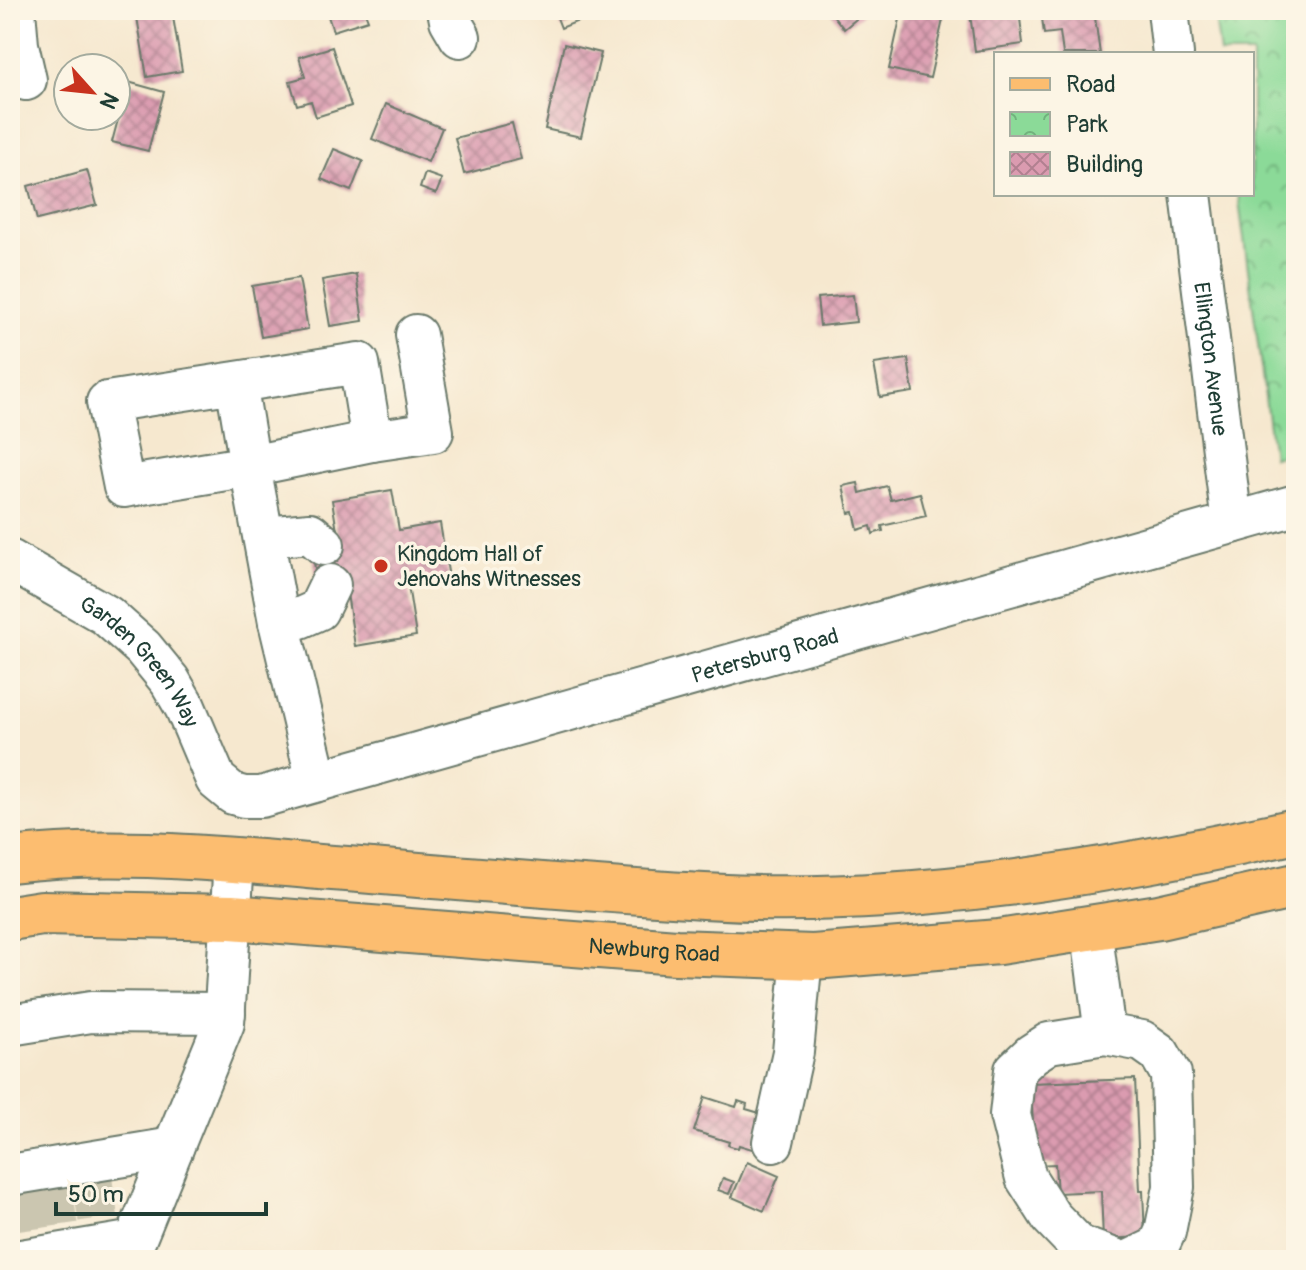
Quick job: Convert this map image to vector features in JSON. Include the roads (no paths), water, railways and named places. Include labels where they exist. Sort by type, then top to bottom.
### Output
[{"type":"main road","points":[[10,860],[102,854],[234,860],[705,897],[783,898],[956,889],[1092,870],[1296,831]]},
{"type":"main road","name":"Newburg Road","points":[[10,918],[42,913],[231,917],[676,952],[802,957],[999,942],[1159,917],[1296,886]]},
{"type":"street","points":[[15,10],[18,45],[26,80]]},
{"type":"street","points":[[1168,10],[1173,52]]},
{"type":"street","name":"Ellington Avenue","points":[[1191,196],[1232,523]]},
{"type":"street","points":[[372,441],[359,363],[107,402],[124,487],[433,432],[416,335]]},
{"type":"street","points":[[236,382],[279,622],[317,781]]},
{"type":"street","name":"Petersburg Road","points":[[233,794],[261,797],[1296,505]]},
{"type":"street","points":[[264,537],[310,533],[324,545]]},
{"type":"street","name":"Garden Green Way","points":[[10,560],[106,615],[143,648],[170,681],[185,707],[216,780],[233,794]]},
{"type":"street","points":[[279,622],[318,610],[330,585]]},
{"type":"street","points":[[38,1250],[101,1238],[135,1241],[224,1023],[234,860]]},
{"type":"street","points":[[1091,927],[1105,1034]]},
{"type":"street","points":[[773,1142],[793,1052],[802,957]]},
{"type":"street","points":[[10,1025],[91,1012],[225,1013]]},
{"type":"street","points":[[1117,1260],[1079,1246],[1051,1217],[1026,1178],[1010,1115],[1015,1070],[1049,1043],[1105,1034],[1142,1041],[1159,1053],[1171,1074],[1174,1187],[1165,1232],[1158,1247],[1131,1260]]},
{"type":"street","points":[[28,1179],[91,1170],[173,1148]]},
{"type":"tunnel","points":[[92,1179],[100,1230]]},
{"type":"tunnel","points":[[52,1186],[59,1236]]},
{"type":"tunnel","points":[[16,1191],[23,1243]]},
{"type":"place","name":"Kingdom Hall of Jehovahs Witnesses","points":[[381,566]]}]
